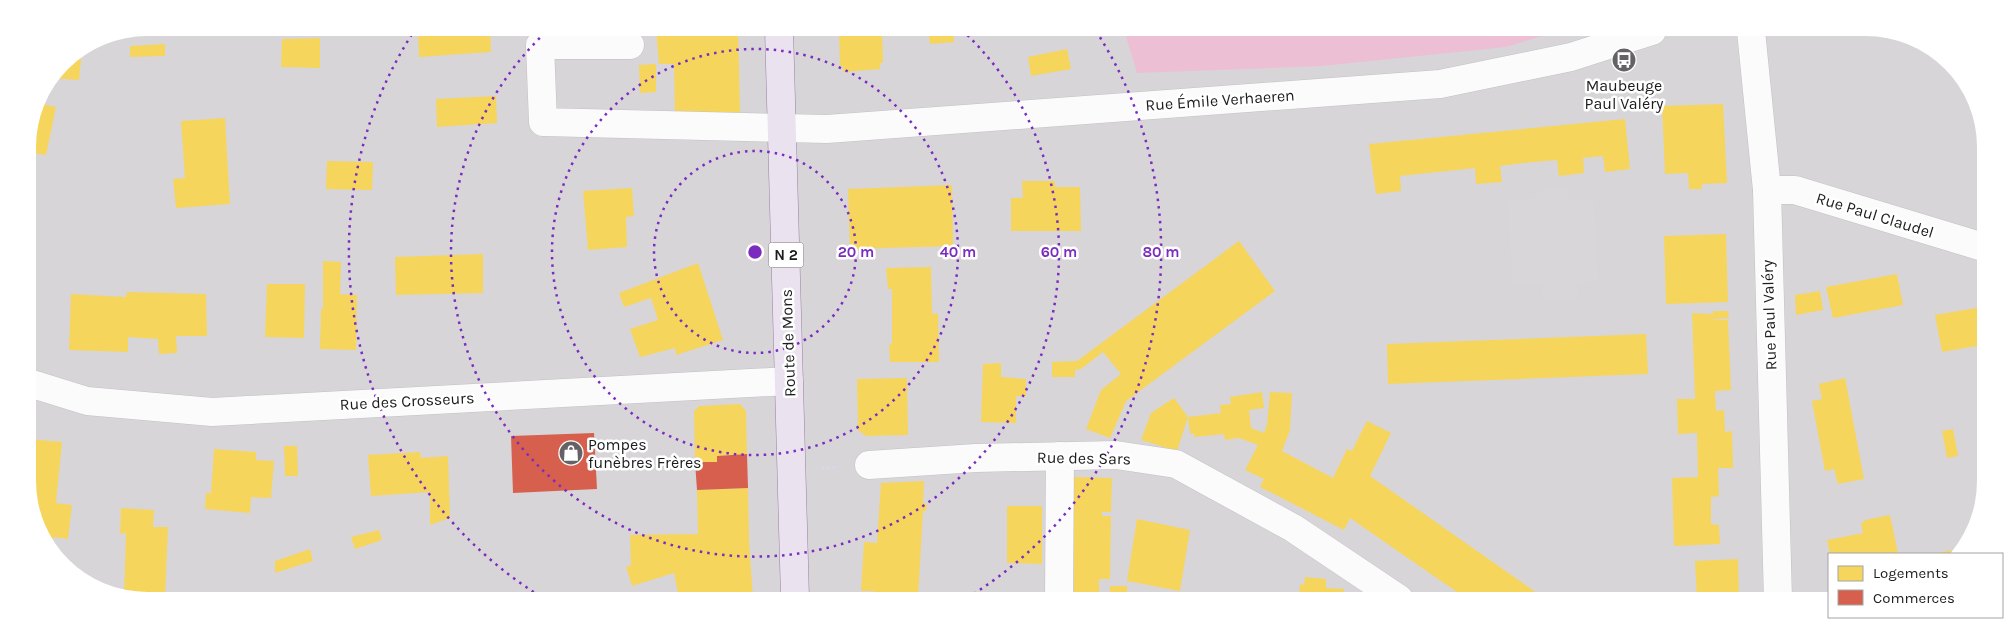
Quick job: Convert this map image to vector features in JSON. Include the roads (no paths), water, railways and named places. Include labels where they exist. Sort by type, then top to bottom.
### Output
[{"type":"main road","name":"Route de Mons","points":[[779,36],[794,592]]},
{"type":"street","name":"Rue Émile Verhaeren","points":[[630,46],[540,45],[543,122],[827,129],[1440,84],[1571,57],[1636,36]]},
{"type":"street","name":"Rue Paul Valéry","points":[[1752,36],[1767,190],[1778,592]]},
{"type":"street","name":"Rue Paul Claudel","points":[[1767,190],[1794,190],[1977,245]]},
{"type":"street","name":"Rue des Crosseurs","points":[[36,385],[87,401],[212,412],[789,381]]},
{"type":"street","name":"Rue des Sars","points":[[869,464],[976,458],[1116,455],[1176,464],[1293,528],[1365,589]]},
{"type":"street","points":[[1059,592],[1060,456]]},
{"type":"place","name":"Maubeuge Paul Valéry","points":[[1624,60]]},
{"type":"place","name":"Pompes funèbres Frères","points":[[571,453]]}]
